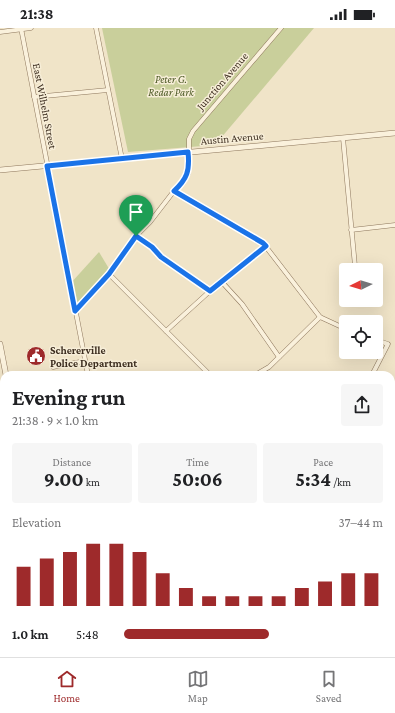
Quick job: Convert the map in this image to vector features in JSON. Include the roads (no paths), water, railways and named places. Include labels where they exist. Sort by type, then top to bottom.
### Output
[{"type":"street","points":[[0,32],[31,28]]},
{"type":"street","points":[[96,28],[122,158]]},
{"type":"street","name":"Junction Avenue","points":[[75,311],[109,274],[136,236],[150,222],[174,191],[183,183],[188,174],[189,139],[193,131],[281,28]]},
{"type":"street","name":"East Wilhelm Street","points":[[21,29],[87,371]]},
{"type":"street","points":[[34,98],[108,90]]},
{"type":"street","name":"Austin Avenue","points":[[0,170],[395,133]]},
{"type":"street","points":[[343,138],[355,263]]},
{"type":"street","points":[[174,191],[263,243],[320,317],[339,326]]},
{"type":"street","points":[[351,230],[395,225]]},
{"type":"street","points":[[136,236],[152,247],[161,257],[210,291]]},
{"type":"street","points":[[166,331],[221,281],[266,246]]},
{"type":"street","points":[[109,274],[206,371]]},
{"type":"street","points":[[221,281],[242,304],[279,357]]},
{"type":"street","points":[[262,371],[269,367],[320,317]]},
{"type":"street","points":[[383,342],[388,344],[383,354]]},
{"type":"street","points":[[0,344],[2,362]]},
{"type":"street","points":[[374,371],[380,359]]},
{"type":"street","points":[[53,367],[85,361]]},
{"type":"place","name":"Schererville Police Department","points":[[36,356]]},
{"type":"park label","name":"Peter G. Redar Park","points":[[171,85]]}]
